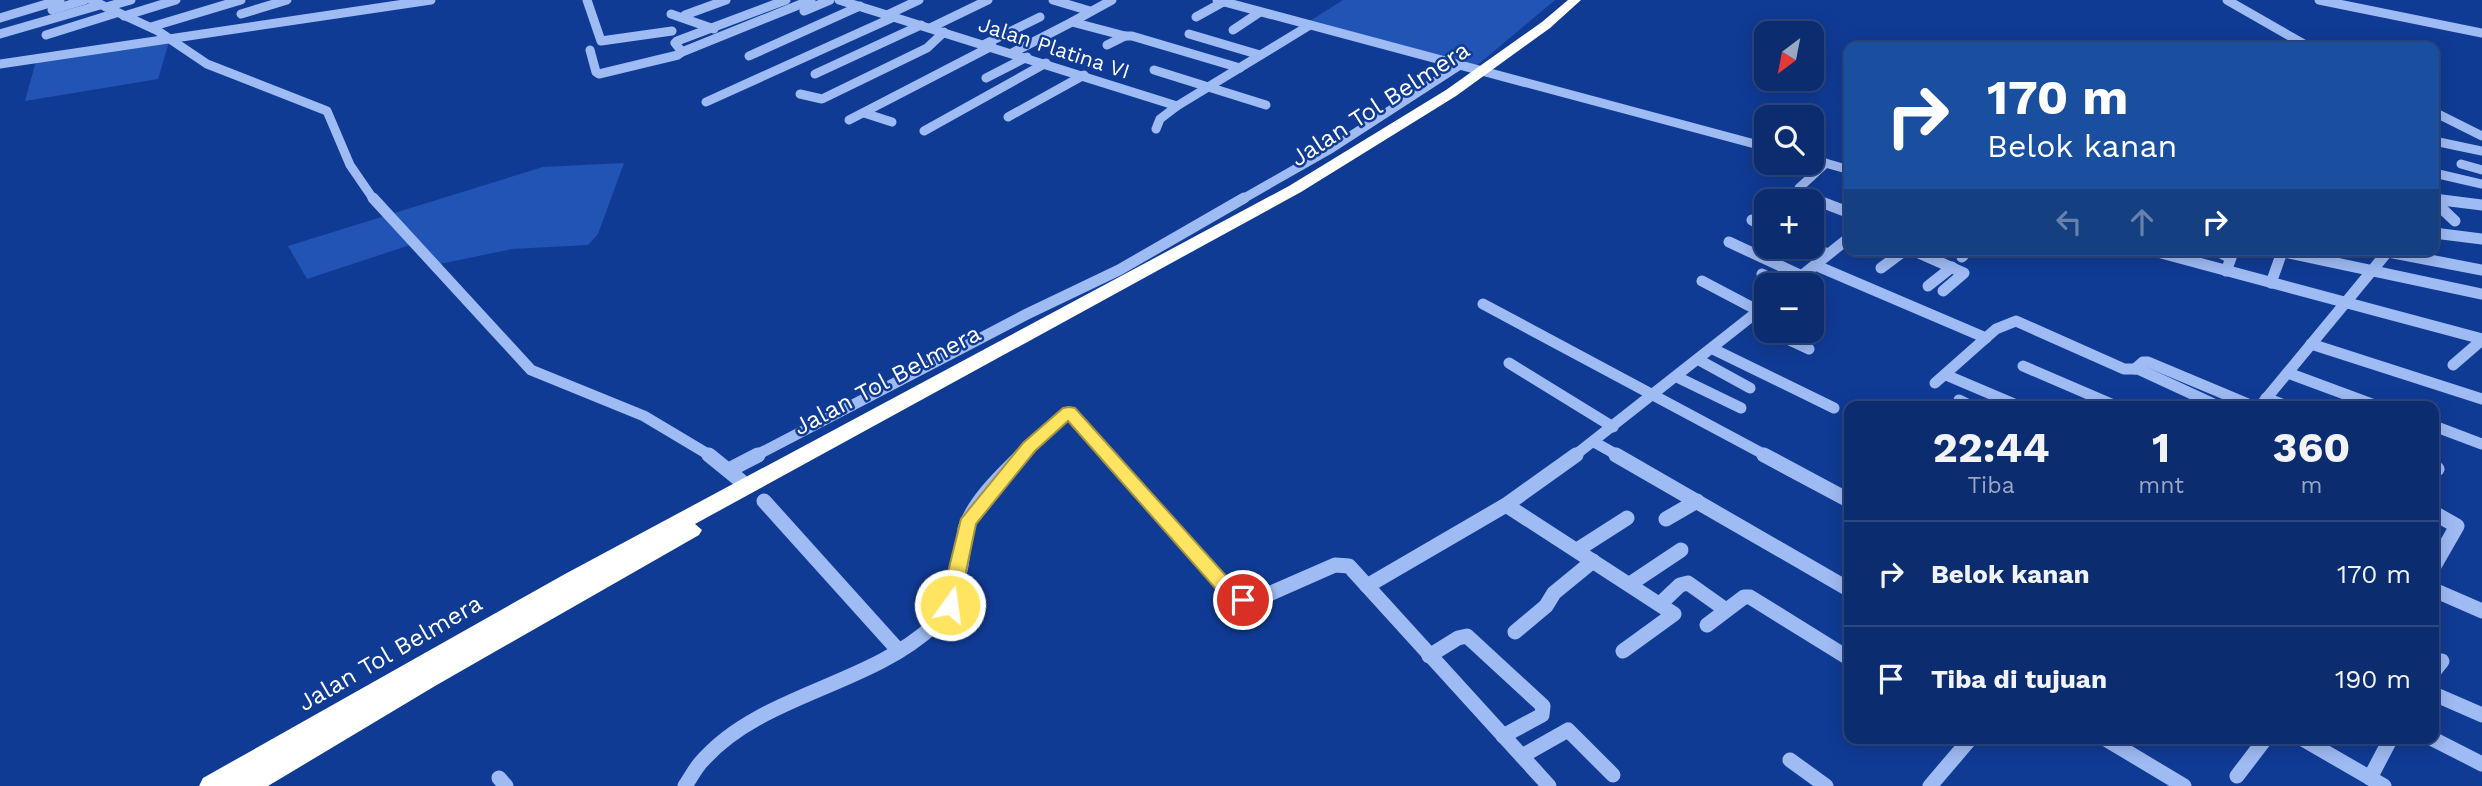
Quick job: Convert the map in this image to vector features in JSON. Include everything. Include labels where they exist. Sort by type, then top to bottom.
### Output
[{"type":"highway","name":"Jalan Tol Belmera","points":[[246,786],[533,618],[1321,185],[1483,71],[1574,0]]},
{"type":"highway","name":"Jalan Tol Belmera","points":[[212,786],[584,574],[1295,189],[1374,142],[1483,71],[1560,27],[1591,0]]},
{"type":"street","points":[[0,10],[34,0]]},
{"type":"street","points":[[0,18],[61,0]]},
{"type":"street","points":[[44,12],[85,0]]},
{"type":"street","points":[[90,0],[150,27],[207,64],[327,111],[350,165],[375,201],[531,370],[644,416],[701,448],[741,481]]},
{"type":"street","points":[[0,34],[131,0]]},
{"type":"street","points":[[46,35],[176,0]]},
{"type":"street","points":[[150,27],[240,0]]},
{"type":"street","points":[[241,14],[287,0]]},
{"type":"street","points":[[376,0],[393,5]]},
{"type":"street","points":[[0,64],[430,0]]},
{"type":"street","points":[[587,0],[601,41],[672,32]]},
{"type":"street","points":[[685,15],[726,0]]},
{"type":"street","points":[[682,52],[675,42],[786,0]]},
{"type":"street","points":[[590,50],[596,72],[599,74],[678,55],[811,0]]},
{"type":"street","points":[[747,36],[830,0]]},
{"type":"street","name":"Jalan Platina VI","points":[[839,0],[1012,52],[1177,106]]},
{"type":"street","points":[[706,102],[891,16],[919,0]]},
{"type":"street","points":[[815,74],[988,0]]},
{"type":"street","points":[[1057,0],[1090,11]]},
{"type":"street","points":[[1012,52],[1112,0]]},
{"type":"street","points":[[2227,0],[2300,42]]},
{"type":"street","points":[[2319,0],[2482,33]]},
{"type":"street","points":[[1196,17],[1220,1],[1754,144]]},
{"type":"street","points":[[749,56],[860,6]]},
{"type":"street","points":[[767,56],[872,10]]},
{"type":"street","points":[[1233,30],[1260,12]]},
{"type":"street","points":[[671,14],[714,29]]},
{"type":"street","points":[[849,120],[1040,17]]},
{"type":"street","points":[[1072,22],[1240,68]]},
{"type":"street","points":[[1156,129],[1160,119],[1177,106],[1310,25]]},
{"type":"street","points":[[800,94],[822,99],[927,48],[944,32]]},
{"type":"street","points":[[1189,34],[1260,55]]},
{"type":"street","points":[[1107,45],[1125,36]]},
{"type":"street","points":[[986,78],[1027,57]]},
{"type":"street","points":[[924,131],[1046,63]]},
{"type":"street","points":[[1154,70],[1266,105]]},
{"type":"street","points":[[729,470],[1027,314],[1119,270],[1332,148],[1483,71]]},
{"type":"street","points":[[1008,117],[1084,75]]},
{"type":"street","points":[[864,113],[892,122]]},
{"type":"street","points":[[2439,114],[2482,136]]},
{"type":"street","points":[[2439,142],[2482,151]]},
{"type":"street","points":[[1844,168],[1826,163],[1798,192],[1844,211]]},
{"type":"street","points":[[2461,164],[2482,170]]},
{"type":"street","points":[[2439,174],[2482,184]]},
{"type":"street","points":[[2439,201],[2482,205]]},
{"type":"street","points":[[2439,205],[2455,221]]},
{"type":"street","points":[[2439,234],[2482,239]]},
{"type":"street","points":[[1729,242],[1798,273]]},
{"type":"street","points":[[1805,273],[1844,242]]},
{"type":"street","points":[[1824,252],[1828,254]]},
{"type":"street","points":[[1881,268],[1897,256]]},
{"type":"street","points":[[1926,256],[1964,275],[1943,291]]},
{"type":"street","points":[[2172,256],[2482,340]]},
{"type":"street","points":[[2226,271],[2231,258],[2227,256]]},
{"type":"street","points":[[2271,283],[2277,256]]},
{"type":"street","points":[[2302,256],[2482,295]]},
{"type":"street","points":[[2264,401],[2382,256]]},
{"type":"street","points":[[2411,256],[2482,270]]},
{"type":"street","points":[[1815,265],[1986,338]]},
{"type":"street","points":[[1928,286],[1952,267]]},
{"type":"street","points":[[1702,281],[1754,304]]},
{"type":"street","points":[[1483,304],[1844,498]]},
{"type":"street","points":[[1367,586],[1506,505],[1614,427],[1754,316]]},
{"type":"street","points":[[1748,321],[1754,324]]},
{"type":"street","points":[[2003,401],[1940,379],[1986,338],[2011,321],[2020,322],[2124,369],[2135,369],[2207,401]]},
{"type":"street","points":[[2453,365],[2482,340]]},
{"type":"street","points":[[1796,343],[1809,349]]},
{"type":"street","points":[[2311,344],[2482,399]]},
{"type":"street","points":[[1713,349],[1834,408]]},
{"type":"street","points":[[1699,360],[1750,388]]},
{"type":"street","points":[[2135,369],[2143,362],[2148,362],[2241,401]]},
{"type":"street","points":[[1509,363],[1614,427]]},
{"type":"street","points":[[2023,366],[2104,401]]},
{"type":"street","points":[[2288,373],[2364,401]]},
{"type":"street","points":[[1677,377],[1741,408]]},
{"type":"street","points":[[685,786],[704,759],[732,735],[753,722],[883,662],[931,629],[950,605],[967,523],[1029,447],[1069,412],[1235,597],[1253,601],[1342,564],[1349,566],[1549,786]]},
{"type":"street","points":[[2439,428],[2482,444]]},
{"type":"street","points":[[1594,442],[1844,587]]},
{"type":"street","points":[[764,501],[898,651]]},
{"type":"street","points":[[1666,519],[1697,501]]},
{"type":"street","points":[[1506,505],[1630,584],[1673,615],[1623,651]]},
{"type":"street","points":[[2439,516],[2458,526],[2440,543]]},
{"type":"street","points":[[1577,550],[1627,518]]},
{"type":"street","points":[[1630,584],[1681,550]]},
{"type":"street","points":[[1515,632],[1546,606],[1554,593],[1593,561]]},
{"type":"street","points":[[1660,604],[1680,585],[1688,583],[1726,611]]},
{"type":"street","points":[[2439,592],[2482,611]]},
{"type":"street","points":[[1707,625],[1744,597],[1757,600],[1844,655]]},
{"type":"street","points":[[1429,656],[1458,638],[1467,636],[1543,706],[1542,715],[1503,736]]},
{"type":"street","points":[[2439,696],[2482,715]]},
{"type":"street","points":[[1522,756],[1568,730],[1614,775]]},
{"type":"street","points":[[2439,742],[2482,764]]},
{"type":"street","points":[[1930,786],[1966,744]]},
{"type":"street","points":[[2114,744],[2184,786]]},
{"type":"street","points":[[2237,776],[2261,744]]},
{"type":"street","points":[[2311,744],[2377,782],[2389,744]]},
{"type":"street","points":[[1790,760],[1826,786]]},
{"type":"shaded area","points":[[1343,0],[1555,0],[1474,68],[1310,21]]},
{"type":"shaded area","points":[[169,42],[158,79],[25,101],[36,61]]},
{"type":"shaded area","points":[[624,163],[598,234],[588,245],[512,249],[430,266],[410,245],[307,279],[288,246],[543,167]]},
{"type":"route","points":[[950,605],[967,523],[1029,447],[1069,412],[1229,592],[1243,600]]}]
